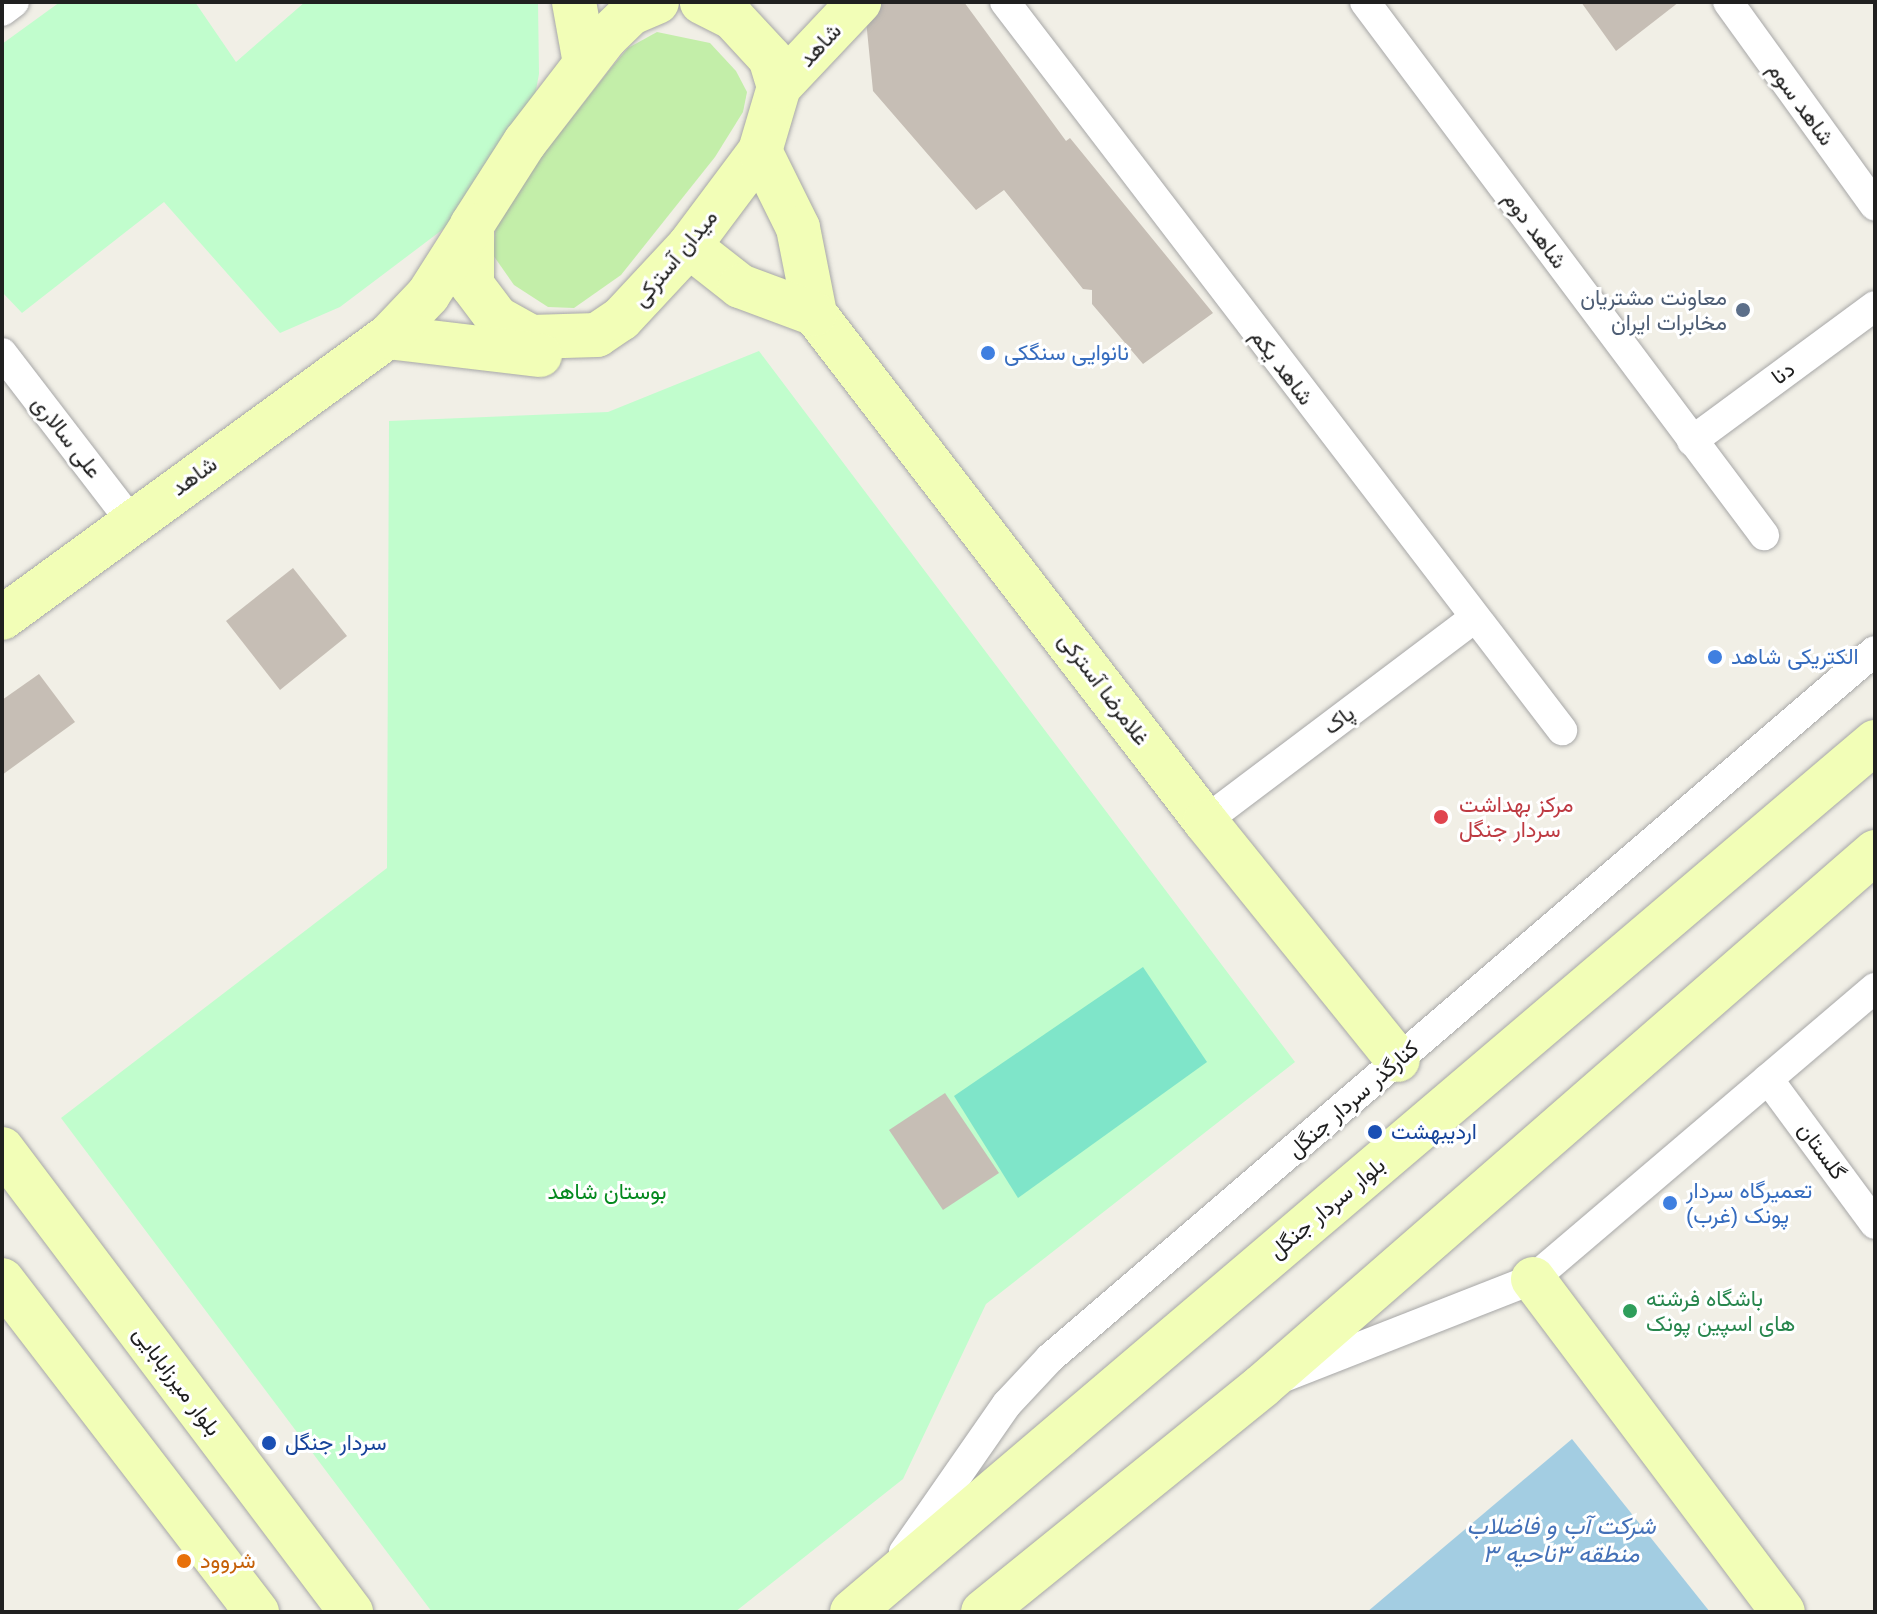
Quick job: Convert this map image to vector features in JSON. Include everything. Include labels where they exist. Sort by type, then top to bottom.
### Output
[{"type":"street","points":[[2,11],[14,2]]},
{"type":"street","points":[[574,2],[585,63]]},
{"type":"street","points":[[597,335],[531,337],[497,318],[472,285],[472,225],[585,63],[631,13],[657,2]]},
{"type":"street","points":[[702,2],[756,37],[770,58],[779,87]]},
{"type":"street","name":"شاهد","points":[[779,87],[859,2]]},
{"type":"street","name":"شاهد یکم","points":[[1005,2],[1473,619],[1562,730]]},
{"type":"street","name":"شاهد دوم","points":[[1365,2],[1764,535]]},
{"type":"street","name":"شاهد سوم","points":[[1728,2],[1875,206]]},
{"type":"street","name":"میدان آسترکی","points":[[597,335],[621,319],[689,246],[760,151],[779,87]]},
{"type":"street","points":[[760,151],[798,228],[815,314]]},
{"type":"street","name":"شاهد","points":[[2,618],[131,521],[388,337],[428,295],[472,225]]},
{"type":"street","points":[[689,246],[740,286],[815,314]]},
{"type":"street","name":"دنا","points":[[1692,441],[1875,306]]},
{"type":"street","name":"غلامرضا آسترکی","points":[[815,314],[1205,821],[1398,1060]]},
{"type":"street","points":[[388,337],[547,356],[597,335]]},
{"type":"street","name":"علی سالاری","points":[[2,353],[131,521]]},
{"type":"street","name":"پاک","points":[[1205,821],[1473,619]]},
{"type":"street","name":"کنارگذر سردار جنگل","points":[[864,1601],[1007,1404],[1050,1358],[1875,651]]},
{"type":"street","name":"بلوار سردار جنگل","points":[[864,1601],[1875,742]]},
{"type":"street","points":[[983,1612],[1262,1386],[1875,852]]},
{"type":"street","points":[[1262,1386],[1533,1279],[1875,988]]},
{"type":"street","name":"گلستان","points":[[1768,1079],[1875,1224]]},
{"type":"street","name":"بلوار میرزابابایی","points":[[2,1149],[351,1612]]},
{"type":"street","points":[[1533,1279],[1783,1612]]},
{"type":"street","points":[[2,1280],[257,1612]]},
{"type":"green space","points":[[60,2],[195,2],[236,62],[305,2],[538,2],[539,74],[532,111],[450,224],[340,307],[280,333],[164,202],[22,313],[2,292],[2,44]]},
{"type":"green space","points":[[657,32],[710,43],[736,71],[747,92],[743,112],[715,157],[621,275],[574,308],[548,307],[514,285],[493,255],[496,223],[513,193],[611,68],[628,48]]},
{"type":"green space","name":"بوستان شاهد","points":[[759,351],[1295,1062],[986,1304],[903,1479],[735,1612],[432,1612],[61,1118],[387,868],[389,421],[608,412]]},
{"type":"green space","points":[[1143,967],[1207,1062],[1018,1198],[954,1096]]},
{"type":"water","name":"شرکت آب و فاضلاب منطقه ۳ناحیه ۳","points":[[1572,1439],[1710,1612],[1367,1612]]},
{"type":"building","points":[[875,2],[964,2],[1066,141],[1070,138],[1213,313],[1143,364],[1092,304],[1092,290],[1083,289],[1004,190],[976,210],[873,91],[865,10]]},
{"type":"building","points":[[1581,2],[1679,2],[1616,51]]},
{"type":"building","points":[[293,568],[347,636],[280,690],[226,621]]},
{"type":"building","points":[[39,674],[75,722],[2,775],[2,700]]},
{"type":"building","points":[[945,1093],[999,1173],[943,1210],[889,1130]]},
{"type":"place","name":"معاونت مشتریان مخابرات ایران","points":[[1743,310]]},
{"type":"place","name":"نانوایی سنگکی","points":[[988,353]]},
{"type":"place","name":"الکتریکی شاهد","points":[[1715,657]]},
{"type":"place","name":"مرکز بهداشت سردار جنگل","points":[[1441,817]]},
{"type":"place","name":"اردیبهشت","points":[[1375,1132]]},
{"type":"place","name":"تعمیرگاه سردار پونک (غرب)","points":[[1670,1203]]},
{"type":"place","name":"باشگاه فرشته های اسپین پونک","points":[[1630,1311]]},
{"type":"place","name":"سردار جنگل","points":[[269,1443]]},
{"type":"place","name":"شروود","points":[[184,1561]]}]
